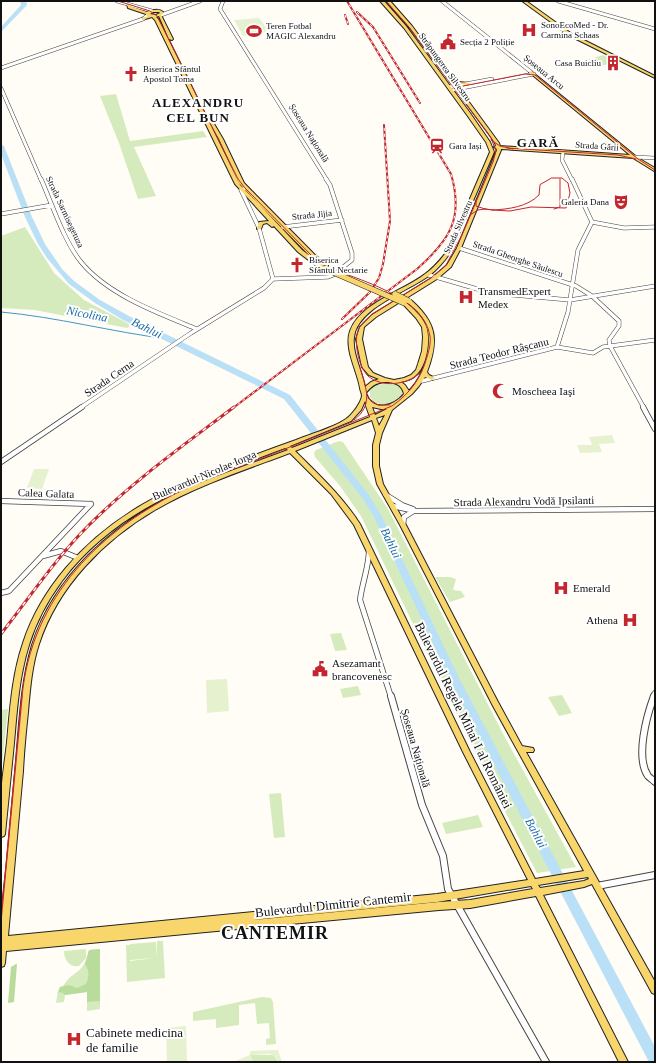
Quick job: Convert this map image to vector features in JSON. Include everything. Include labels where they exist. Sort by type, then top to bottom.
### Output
[{"type":"main road","name":"Străpungerea Silvestru","points":[[382,1],[402,23],[450,88],[490,147]]},
{"type":"main road","name":"Străpungerea Silvestru","points":[[388,1],[411,27],[495,139],[499,150]]},
{"type":"main road","points":[[524,1],[571,35],[655,77]]},
{"type":"main road","points":[[128,5],[146,16],[157,20]]},
{"type":"main road","points":[[146,16],[152,11],[160,14],[202,103],[221,139],[243,189],[282,233],[300,251],[321,267],[393,297],[415,313],[424,327],[426,337],[425,345],[418,371],[411,377],[373,383],[364,394],[362,405],[354,416],[335,429]]},
{"type":"main road","points":[[146,16],[160,14]]},
{"type":"main road","points":[[153,16],[157,20],[235,182],[320,261],[399,296],[420,311],[428,322],[433,339],[422,381],[416,389],[390,409],[362,422],[335,429]]},
{"type":"main road","name":"Șoseaua Arcu","points":[[533,73],[645,164]]},
{"type":"main road","points":[[451,80],[458,83],[468,84]]},
{"type":"main road","points":[[495,139],[502,144],[521,149]]},
{"type":"main road","points":[[490,147],[499,150],[521,149]]},
{"type":"main road","name":"Strada Silvestru","points":[[364,394],[352,348],[352,331],[361,317],[429,275],[443,263],[491,155],[490,147]]},
{"type":"main road","points":[[613,155],[621,153],[624,148]]},
{"type":"main road","name":"Strada Gării","points":[[521,149],[635,157]]},
{"type":"main road","name":"Strada Silvestru","points":[[389,380],[376,377],[367,370],[359,339],[361,331],[365,323],[374,316],[435,278],[449,266],[459,248],[499,150]]},
{"type":"main road","points":[[613,155],[645,164],[655,170]]},
{"type":"main road","points":[[258,228],[261,223],[268,222],[278,232],[282,233]]},
{"type":"main road","points":[[424,372],[426,376],[432,378]]},
{"type":"main road","points":[[389,380],[402,385],[406,389],[407,394],[405,398]]},
{"type":"main road","points":[[364,394],[369,402],[379,433]]},
{"type":"main road","points":[[369,402],[379,407],[396,405]]},
{"type":"main road","points":[[390,409],[379,433],[376,445],[376,466],[380,484],[404,525],[473,662],[520,749],[655,990]]},
{"type":"main road","points":[[362,422],[376,425]]},
{"type":"main road","name":"Bulevardul Nicolae Iorga","points":[[1,834],[16,686],[21,662],[27,642],[43,606],[58,582],[78,558],[110,529],[151,502],[182,486],[335,429]]},
{"type":"main road","points":[[289,447],[348,509],[369,549]]},
{"type":"main road","name":"Bulevardul Nicolae Iorga","points":[[1,963],[27,686],[43,626],[59,596],[88,559],[105,543],[153,508],[192,489],[289,447]]},
{"type":"main road","name":"Bulevardul Regele Mihai I al României","points":[[369,549],[532,883],[624,1062]]},
{"type":"main road","points":[[520,749],[530,750]]},
{"type":"main road","name":"Bulevardul Dimitrie Cantemir","points":[[2,944],[156,926],[451,896],[580,875],[593,880]]},
{"type":"main road","name":"Bulevardul Dimitrie Cantemir","points":[[2,944],[470,904],[584,884],[593,880]]},
{"type":"street","points":[[117,1],[152,11]]},
{"type":"street","points":[[160,14],[196,1]]},
{"type":"street","points":[[160,14],[200,1]]},
{"type":"street","name":"Șoseaua Arcu","points":[[442,1],[533,73]]},
{"type":"street","points":[[558,1],[655,29]]},
{"type":"street","name":"Șoseaua Națională","points":[[222,2],[220,10],[330,185],[352,253],[352,260],[330,276],[273,279]]},
{"type":"street","points":[[1,68],[146,16]]},
{"type":"street","points":[[450,88],[533,73]]},
{"type":"street","points":[[456,88],[468,84],[533,73]]},
{"type":"street","name":"Strada Sarmisegetuza","points":[[1,88],[71,247],[80,261],[95,277],[117,292],[142,305],[197,329]]},
{"type":"street","points":[[557,348],[570,300],[578,250],[592,222],[562,160],[563,152]]},
{"type":"street","name":"Strada Gării","points":[[635,157],[655,158]]},
{"type":"street","points":[[243,189],[258,228],[273,279]]},
{"type":"street","points":[[1,214],[52,205]]},
{"type":"street","name":"Strada Jijia","points":[[283,226],[342,220]]},
{"type":"street","points":[[592,222],[624,228],[655,227]]},
{"type":"street","points":[[289,232],[294,225]]},
{"type":"street","name":"Strada Gheorghe Săulescu","points":[[459,248],[572,285],[592,296],[620,323],[620,326],[609,340],[610,346]]},
{"type":"street","points":[[429,275],[435,278],[498,294],[570,300],[655,286]]},
{"type":"street","name":"Strada Cerna","points":[[1,462],[197,329],[264,288],[273,279]]},
{"type":"street","points":[[655,340],[610,346],[655,429]]},
{"type":"street","name":"Strada Teodor Râșcanu","points":[[422,381],[557,348],[593,353],[603,347],[610,346]]},
{"type":"street","points":[[386,494],[402,505],[420,511]]},
{"type":"street","name":"Calea Galata","points":[[1,501],[91,504],[61,536]]},
{"type":"street","name":"Strada Alexandru Vodă Ipsilanti","points":[[393,506],[415,511],[655,509]]},
{"type":"street","points":[[404,525],[403,518],[405,515],[415,511]]},
{"type":"street","points":[[61,536],[58,546],[61,551]]},
{"type":"street","points":[[1,593],[9,591],[61,536]]},
{"type":"street","name":"Șoseaua Națională","points":[[369,549],[369,559],[360,600],[385,677],[422,805],[443,856],[448,889],[546,1062]]},
{"type":"street","points":[[38,562],[48,554],[61,551],[78,558]]},
{"type":"street","points":[[655,693],[650,706],[643,747],[645,773],[655,782]]},
{"type":"street","points":[[593,880],[603,884],[655,875]]},
{"type":"green space","points":[[259,18],[270,32],[243,36],[234,20]]},
{"type":"green space","points":[[603,55],[615,61],[599,67],[587,60]]},
{"type":"green space","points":[[116,94],[130,141],[203,131],[207,137],[134,147],[156,196],[138,199],[119,143],[100,96]]},
{"type":"green space","points":[[25,227],[54,273],[84,300],[131,325],[127,328],[35,310],[1,308],[1,236]]},
{"type":"green space","points":[[394,384],[402,389],[402,395],[395,401],[386,404],[373,401],[370,397],[370,390],[377,385]]},
{"type":"green space","points":[[612,435],[615,443],[599,444],[602,452],[580,453],[577,445],[592,445],[589,437]]},
{"type":"green space","points":[[339,441],[343,442],[388,509],[502,732],[576,867],[537,873],[480,763],[361,516],[340,486],[315,457],[314,453],[316,450]]},
{"type":"green space","points":[[34,469],[49,469],[42,489],[27,488]]},
{"type":"green space","points":[[435,577],[450,577],[456,579],[453,590],[461,591],[465,597],[450,602]]},
{"type":"green space","points":[[341,633],[347,650],[335,651],[330,634]]},
{"type":"green space","points":[[227,679],[229,711],[207,713],[206,680]]},
{"type":"green space","points":[[358,686],[361,695],[343,698],[340,689]]},
{"type":"green space","points":[[562,695],[572,713],[559,716],[548,697]]},
{"type":"green space","points":[[8,709],[1,774],[1,710]]},
{"type":"green space","points":[[281,793],[285,837],[274,838],[269,794]]},
{"type":"green space","points":[[478,815],[483,827],[446,834],[442,823]]},
{"type":"green space","points":[[157,941],[163,941],[165,978],[127,982],[126,945],[156,942],[157,958]],"holes":[[[155,958],[130,961],[130,960]]]},
{"type":"green space","points":[[86,949],[86,958],[79,966],[70,965],[66,960],[64,951]]},
{"type":"green space","points":[[100,949],[100,1009],[87,1011],[87,992],[65,995],[64,1002],[56,1003],[60,987],[63,986],[71,976],[81,968],[87,958],[89,950]]},
{"type":"green space","points":[[100,949],[100,1001],[87,1002],[87,992],[65,995],[61,992],[58,993],[60,987],[69,985],[77,988],[86,984],[88,979],[88,969],[85,964],[89,950]]},
{"type":"green space","points":[[16,964],[14,1002],[8,1003],[11,967]]},
{"type":"green space","points":[[262,997],[271,998],[273,1002],[276,1044],[266,1045],[266,1039],[270,1038],[269,1023],[257,1024],[255,1003],[239,1005],[239,1025],[216,1028],[216,1019],[193,1021],[193,1012]]},
{"type":"green space","points":[[186,1026],[187,1062],[167,1062],[166,1028]]},
{"type":"green space","points":[[278,1050],[282,1062],[278,1062],[276,1057],[270,1054],[250,1055],[250,1051]]},
{"type":"green space","points":[[250,1055],[274,1055],[278,1062],[253,1062]]},
{"type":"green space","points":[[250,1055],[253,1062],[233,1062]]},
{"type":"waterway","name":"Bahlui","points":[[1,30],[24,5],[23,1]]},
{"type":"waterway","name":"Bahlui","points":[[1,146],[34,231],[49,257],[71,282],[97,302],[126,318],[287,397],[366,497],[377,515],[454,678],[655,1060]]},
{"type":"waterway","name":"Nicolina","points":[[1,312],[43,317],[126,333],[168,339]]},
{"type":"tram line","points":[[118,1],[150,11],[157,16],[238,179],[245,188],[317,261],[324,266],[370,283],[398,298]]},
{"type":"tram line","points":[[386,1],[409,27],[457,92]]},
{"type":"tram line","points":[[457,92],[457,89],[463,86],[525,74],[535,75],[638,159],[655,170]]},
{"type":"tram line","points":[[457,92],[492,141]]},
{"type":"tram line","points":[[476,202],[493,162],[496,151],[492,141]]},
{"type":"tram line","points":[[492,141],[500,146],[509,148]]},
{"type":"tram line","points":[[509,148],[618,155],[636,159]]},
{"type":"tram line","points":[[493,210],[523,205],[539,195],[540,185],[552,178],[562,178],[568,183],[570,193],[566,208],[558,208]]},
{"type":"tram line","points":[[558,208],[560,207],[560,179]]},
{"type":"tram line","points":[[471,215],[476,202]]},
{"type":"tram line","points":[[476,202],[476,206],[485,209]]},
{"type":"tram line","points":[[493,210],[510,211],[531,207],[558,208]]},
{"type":"tram line","points":[[471,215],[478,210],[485,209]]},
{"type":"tram line","points":[[485,209],[493,210]]},
{"type":"tram line","points":[[398,298],[431,278],[446,265],[471,215]]},
{"type":"tram line","points":[[22,697],[28,661],[40,628],[56,597],[76,570],[100,545],[127,523],[157,504],[189,487],[392,406],[409,391],[418,379],[425,365],[430,344],[430,336],[425,322],[415,310],[398,298]]},
{"type":"tram line","points":[[398,298],[372,314],[360,326],[356,339],[359,360],[364,372],[374,380],[380,382],[394,384],[408,380],[420,373]]},
{"type":"tram line","points":[[354,420],[364,408],[367,396],[360,368]]},
{"type":"tram line","points":[[368,398],[378,405],[390,405]]},
{"type":"tram line","points":[[1,920],[22,696]]},
{"type":"railway","points":[[233,408],[417,269],[446,238],[455,216],[455,190],[451,174],[347,1]]},
{"type":"railway","points":[[357,12],[373,27],[420,103]]},
{"type":"railway","points":[[345,15],[348,24]]},
{"type":"railway","points":[[342,319],[370,292],[379,278],[383,264],[390,221],[384,125]]},
{"type":"railway","points":[[1,634],[54,565],[88,526],[141,479],[234,407]]},
{"type":"place","name":"SonoEcoMed - Dr. Carmina Schaas","points":[[529,30]]},
{"type":"place","name":"Teren Fotbal MAGIC Alexandru","points":[[254,31]]},
{"type":"place","name":"Secția 2 Poliție","points":[[448,42]]},
{"type":"place","name":"Casa Buicliu","points":[[613,63]]},
{"type":"place","name":"Biserica Sfântul Apostol Toma","points":[[131,74]]},
{"type":"place","name":"Gara Iași","points":[[437,146]]},
{"type":"place","name":"Galeria Dana","points":[[621,202]]},
{"type":"place","name":"Biserica Sfântul Nectarie","points":[[297,265]]},
{"type":"place","name":"TransmedExpert Medex","points":[[466,297]]},
{"type":"place","name":"Moscheea Iaşi","points":[[500,391]]},
{"type":"place","name":"Emerald","points":[[561,588]]},
{"type":"place","name":"Athena","points":[[630,620]]},
{"type":"place","name":"Asezamant brancovenesc","points":[[320,669]]},
{"type":"place","name":"Cabinete medicina de familie","points":[[74,1039]]},
{"type":"district","name":"ALEXANDRU CEL BUN","points":[[198,110]]},
{"type":"district","name":"GARĂ","points":[[538,142]]},
{"type":"district","name":"CANTEMIR","points":[[275,933]]}]
